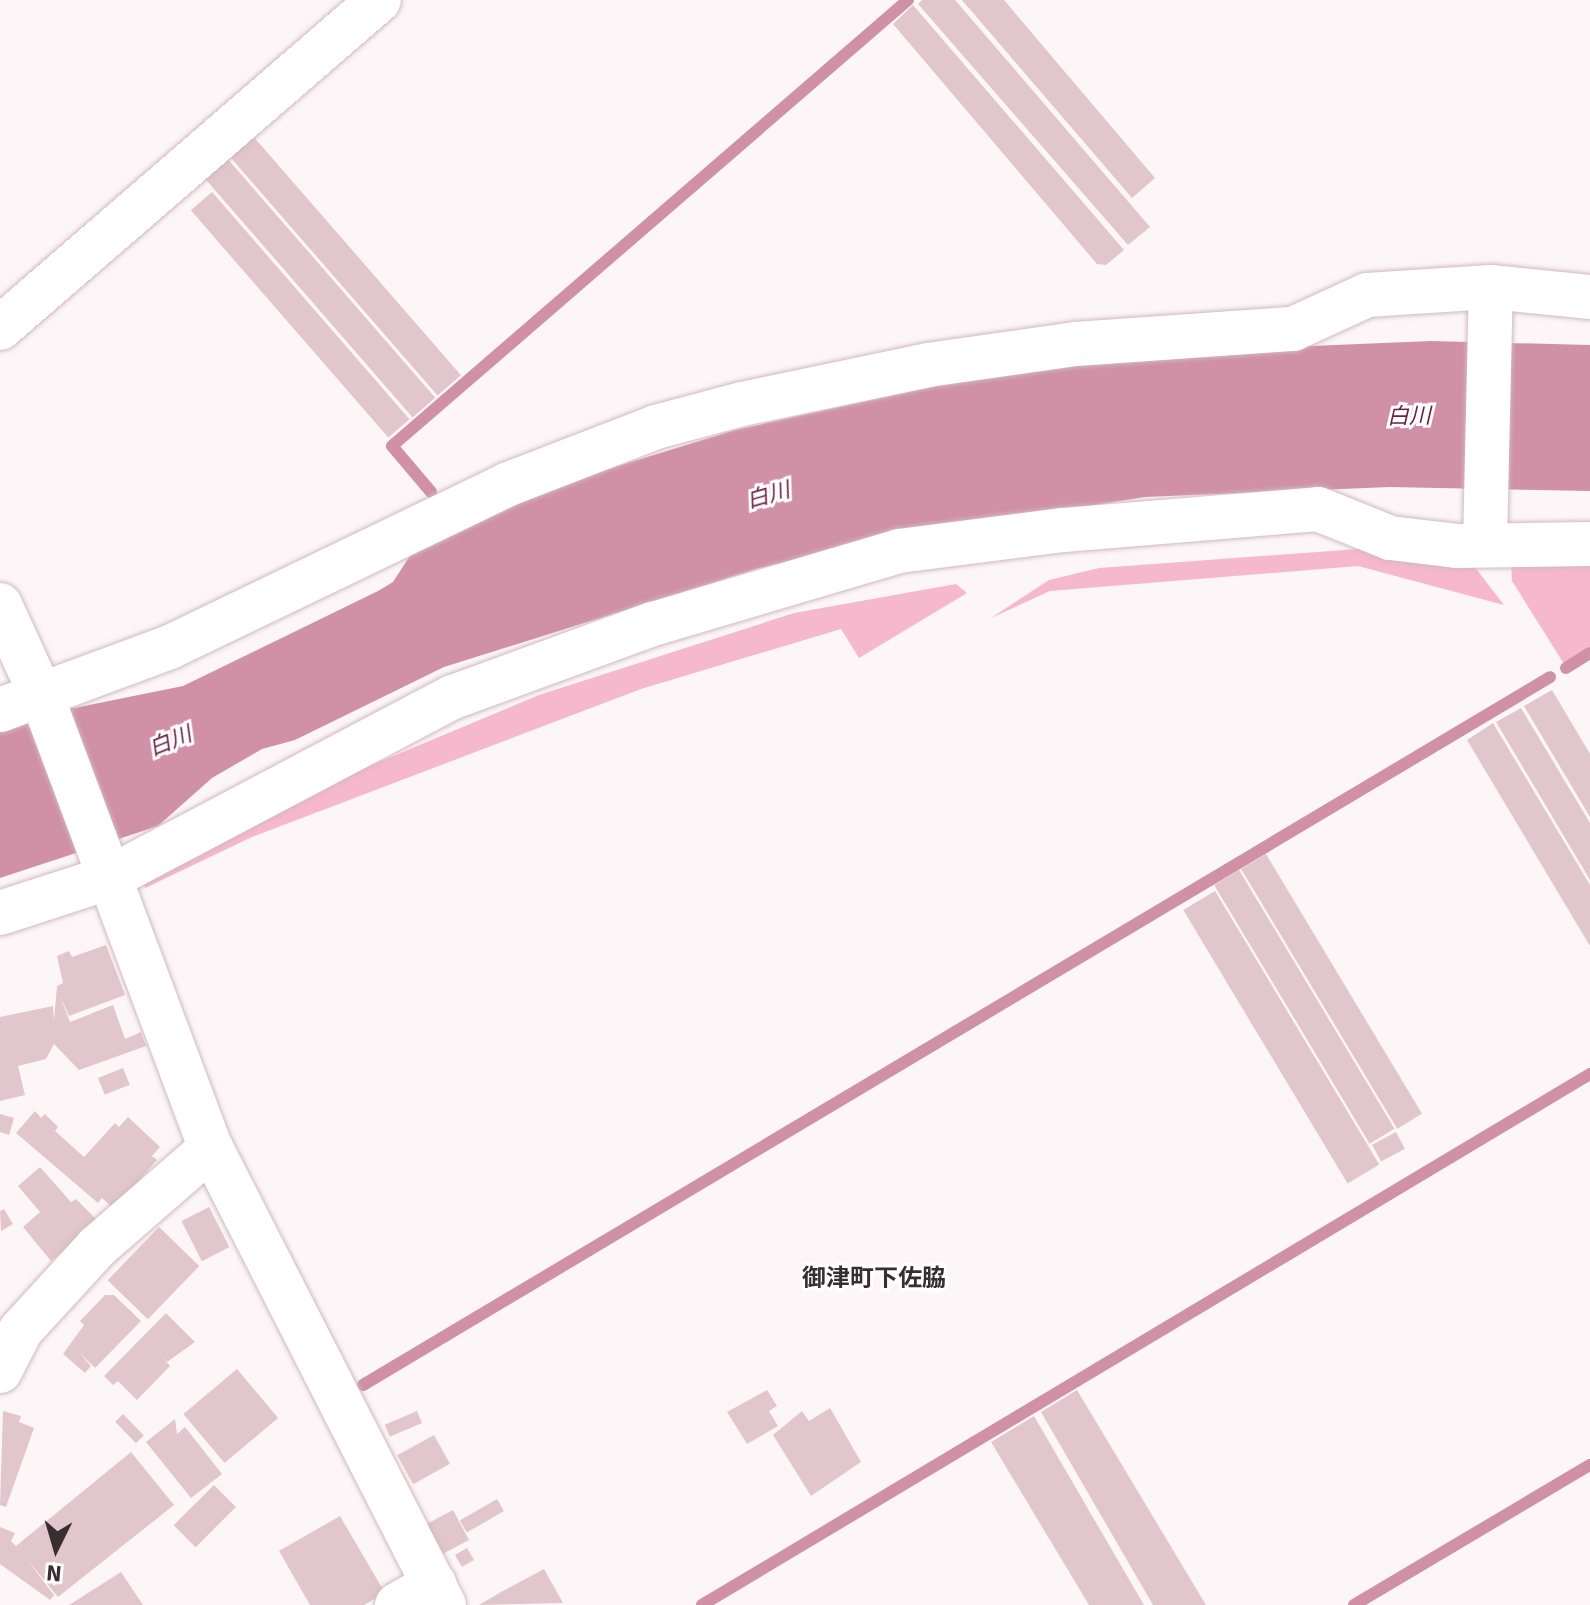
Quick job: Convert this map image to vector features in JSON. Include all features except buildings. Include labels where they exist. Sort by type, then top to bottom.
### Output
[{"type":"street","points":[[0,328],[379,0]]},
{"type":"street","points":[[1486,536],[1492,293]]},
{"type":"street","points":[[0,710],[44,703],[184,640],[506,485],[656,427],[742,404],[928,365],[1076,344],[1293,329],[1367,295],[1492,293],[1590,297]]},
{"type":"street","points":[[0,913],[106,868],[453,697],[653,624],[899,551],[1064,530],[1318,509],[1390,538],[1486,536],[1590,544]]},
{"type":"street","points":[[0,605],[44,703],[211,1148],[425,1598]]},
{"type":"street","points":[[0,1371],[21,1330],[97,1247],[211,1148]]},
{"type":"shaded area","points":[[1358,549],[1445,557],[1474,566],[1504,605],[1358,566],[1050,591],[991,618],[1049,580],[1099,568]]},
{"type":"shaded area","points":[[1590,555],[1590,649],[1564,664],[1512,581],[1511,560]]},
{"type":"shaded area","points":[[956,584],[967,593],[859,658],[841,629],[641,689],[252,837],[145,888],[143,875],[355,772],[539,695],[794,613]]},
{"type":"water","name":"白川","points":[[1431,341],[1590,345],[1590,491],[1389,487],[1145,497],[885,538],[756,569],[444,667],[295,740],[262,749],[212,778],[158,826],[0,878],[0,723],[183,686],[378,591],[393,582],[411,554],[530,493],[735,430],[964,380],[1171,352]]},
{"type":"waterway","points":[[431,492],[392,446],[908,0]]},
{"type":"waterway","points":[[1566,668],[1590,653]]},
{"type":"waterway","points":[[363,1385],[1550,677]]},
{"type":"waterway","points":[[702,1605],[1590,1074]]},
{"type":"waterway","points":[[1354,1605],[1590,1465]]},
{"type":"district","name":"御津町下佐脇","points":[[874,1279]]}]
